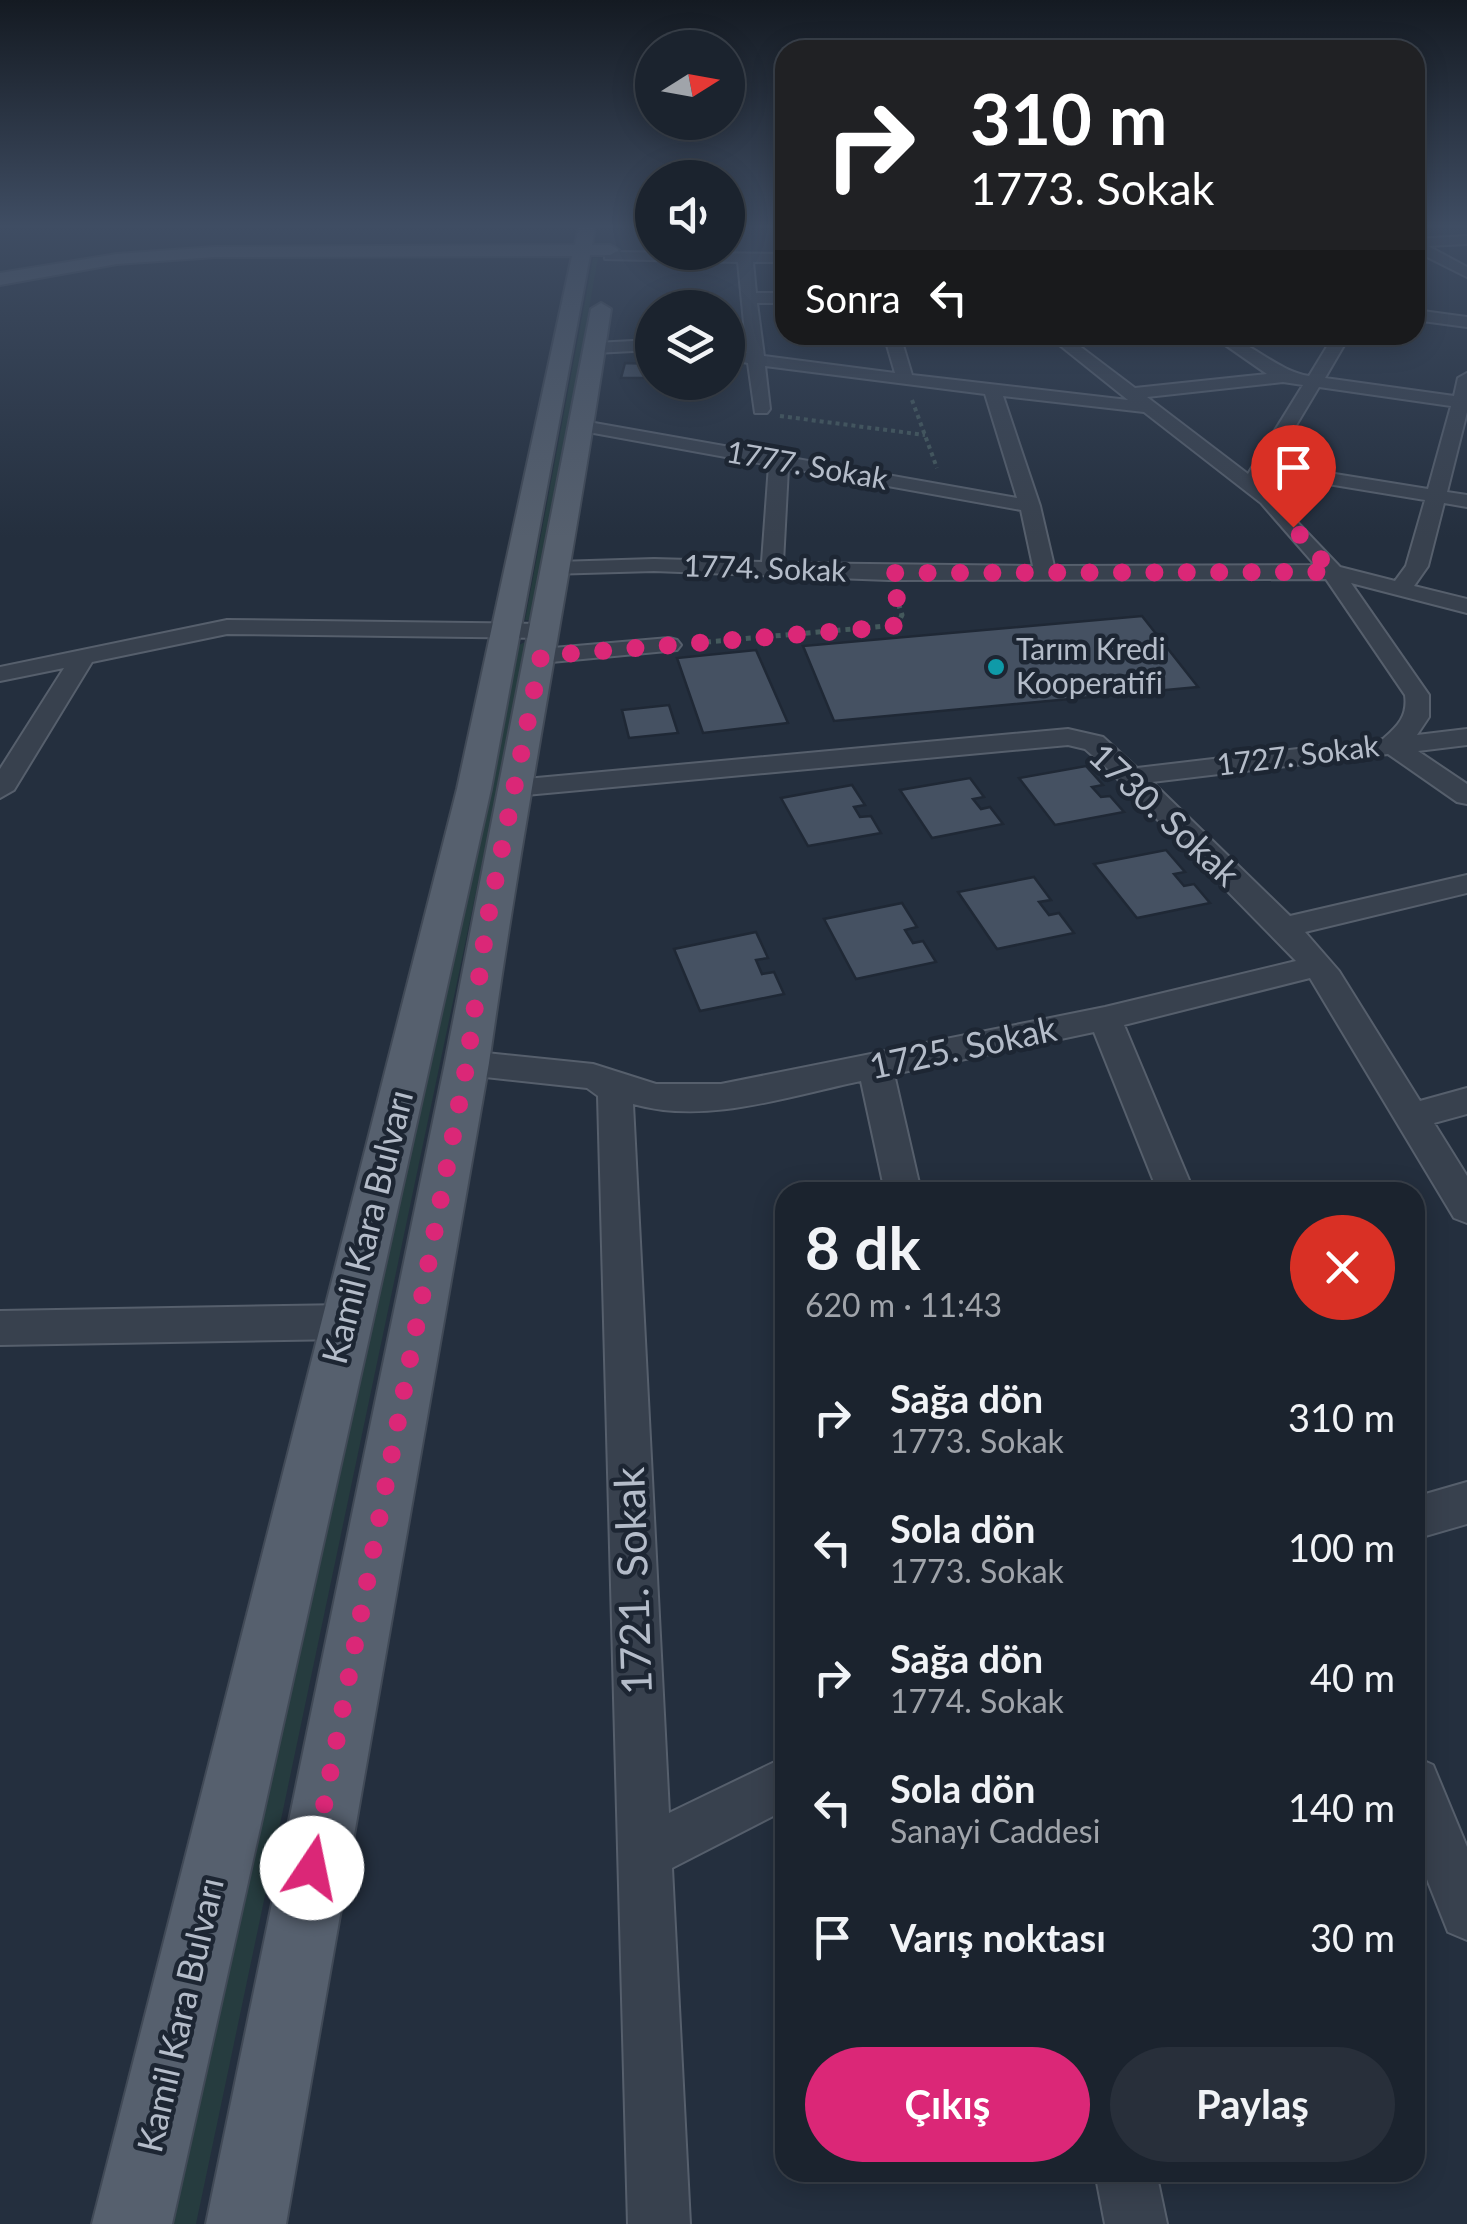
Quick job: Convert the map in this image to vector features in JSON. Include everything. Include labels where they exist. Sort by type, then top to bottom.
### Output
[{"type":"main road","name":"Kamil Kara Bulvarı","points":[[246,2224],[467,1063],[487,922],[515,788],[531,638],[577,331]]},
{"type":"main road","name":"Kamil Kara Bulvarı","points":[[132,2224],[474,789],[557,570],[583,426],[594,331]]},
{"type":"street","points":[[751,331],[761,408]]},
{"type":"street","points":[[895,345],[904,380]]},
{"type":"street","points":[[1068,345],[1137,400],[1258,475],[1417,694],[1420,704],[1416,720],[1392,744],[1467,796]]},
{"type":"street","points":[[1235,345],[1282,376]]},
{"type":"street","points":[[1258,475],[1336,345]]},
{"type":"street","points":[[595,348],[635,346]]},
{"type":"street","points":[[745,358],[992,390],[1137,400],[1282,376],[1464,402]]},
{"type":"street","points":[[1402,587],[1415,572],[1464,402],[1467,378]]},
{"type":"street","points":[[992,390],[1030,506],[1044,572]]},
{"type":"street","name":"1777. Sokak","points":[[583,426],[1030,506]]},
{"type":"street","points":[[772,569],[779,461]]},
{"type":"street","points":[[1258,475],[1467,501]]},
{"type":"street","name":"1774. Sokak","points":[[557,570],[642,565],[772,569],[892,583],[1044,572],[1332,572],[1467,606]]},
{"type":"street","points":[[0,674],[227,627],[670,645]]},
{"type":"street","points":[[0,790],[85,654]]},
{"type":"street","name":"1730. Sokak","points":[[515,788],[1068,737],[1094,744],[1284,928],[1318,966],[1351,1011],[1467,1208]]},
{"type":"street","name":"1727. Sokak","points":[[1129,776],[1467,737]]},
{"type":"street","points":[[1284,928],[1467,884]]},
{"type":"street","name":"1725. Sokak","points":[[607,1083],[656,1098],[706,1100],[1105,1018],[1318,966]]},
{"type":"street","points":[[1105,1018],[1172,1182]]},
{"type":"street","points":[[467,1063],[568,1071],[607,1083]]},
{"type":"street","points":[[875,1067],[902,1182]]},
{"type":"street","name":"1721. Sokak","points":[[607,1083],[615,1094],[618,1114],[660,2224]]},
{"type":"street","points":[[1415,1116],[1467,1101]]},
{"type":"street","points":[[0,1328],[345,1322]]},
{"type":"street","points":[[1425,1515],[1467,1503]]},
{"type":"street","points":[[644,1854],[775,1788]]},
{"type":"street","points":[[1425,1808],[1467,1912]]},
{"type":"street","points":[[1127,2182],[1136,2224]]},
{"type":"path","points":[[904,380],[946,490]]},
{"type":"path","points":[[761,408],[776,415],[925,435]]},
{"type":"path","points":[[670,645],[888,627],[902,620],[892,583]]},
{"type":"green space","points":[[579,331],[585,331],[534,620],[525,620]]},
{"type":"green space","points":[[529,640],[196,2224],[172,2224],[519,645]]},
{"type":"building","points":[[625,363],[635,363],[635,378],[621,378]]},
{"type":"building","name":"Tarım Kredi Kooperatifi","points":[[1142,616],[1198,687],[834,721],[803,646]]},
{"type":"building","points":[[756,650],[788,723],[703,733],[677,658]]},
{"type":"building","points":[[669,705],[678,733],[629,738],[622,710]]},
{"type":"building","points":[[1086,766],[1103,785],[1092,787],[1101,797],[1110,796],[1124,812],[1055,825],[1019,778]]},
{"type":"building","points":[[970,778],[984,797],[973,799],[981,809],[990,807],[1003,824],[932,838],[900,790]]},
{"type":"building","points":[[852,785],[865,805],[854,807],[860,817],[871,816],[881,833],[808,846],[781,798]]},
{"type":"building","points":[[1166,850],[1185,872],[1174,874],[1184,886],[1194,884],[1210,903],[1137,918],[1094,864]]},
{"type":"building","points":[[1034,877],[1051,900],[1039,902],[1049,915],[1059,913],[1074,933],[997,949],[958,892]]},
{"type":"building","points":[[902,903],[917,927],[905,930],[913,943],[923,941],[936,962],[856,979],[824,919]]},
{"type":"building","points":[[756,932],[768,958],[756,960],[762,974],[774,972],[784,994],[700,1011],[674,949]]},
{"type":"place","name":"Tarım Kredi Kooperatifi","points":[[996,667]]},
{"type":"route","points":[[312,1868],[467,1063],[487,922],[541,656],[897,625],[902,615],[889,573],[1332,572],[1293,527]]}]
